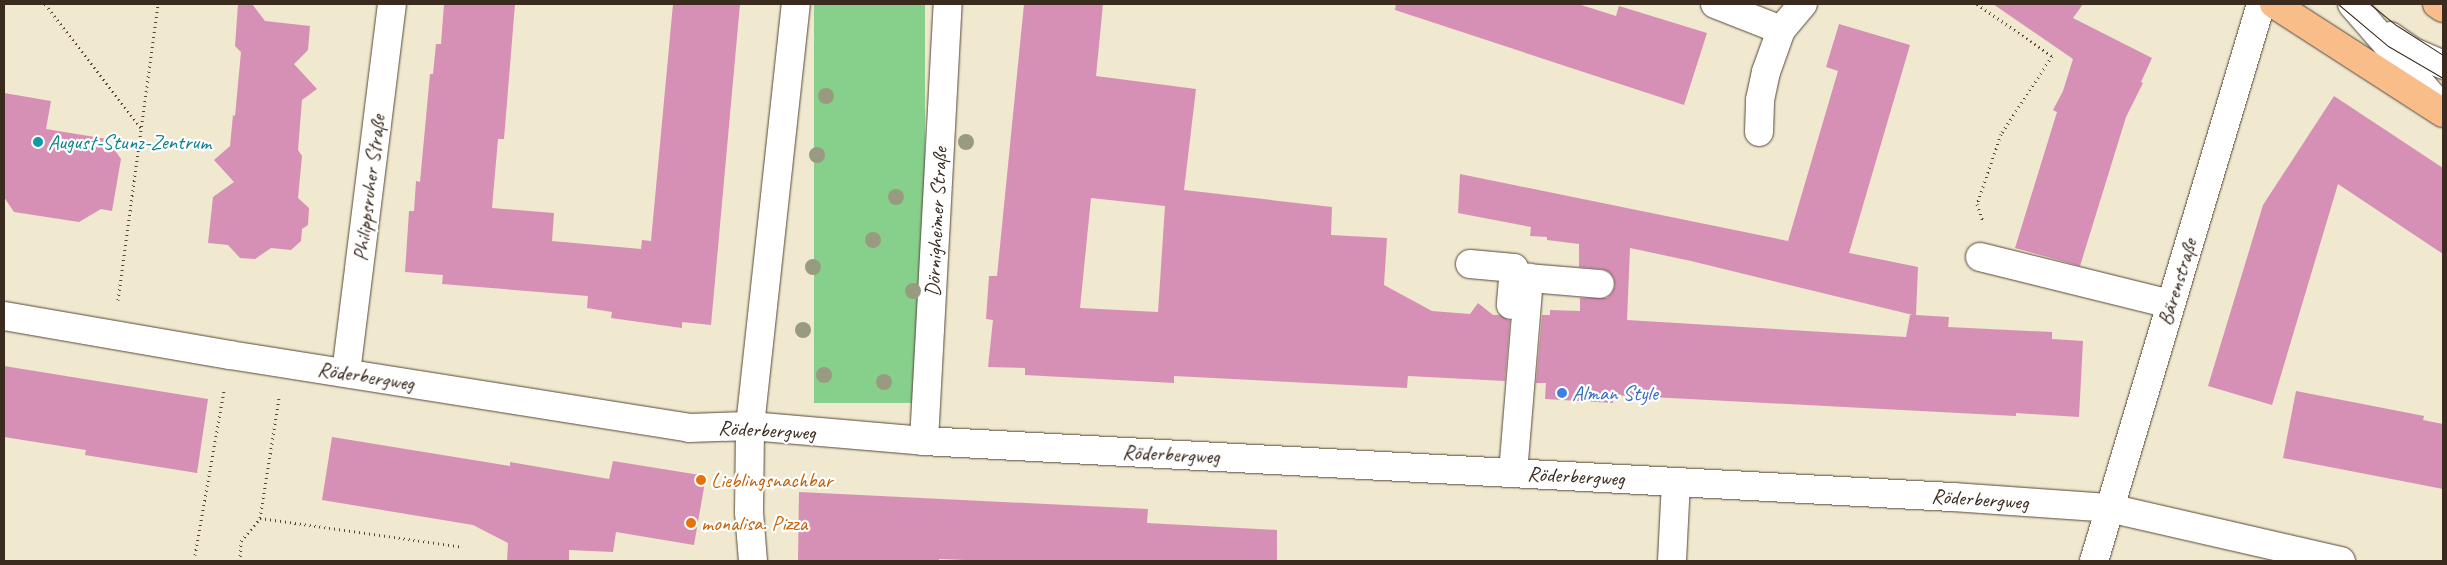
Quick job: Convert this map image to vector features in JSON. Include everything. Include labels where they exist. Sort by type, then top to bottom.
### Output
[{"type":"main road","points":[[2274,4],[2443,111]]},
{"type":"main road","points":[[2437,4],[2443,8]]},
{"type":"street","name":"Philippsruher Straße","points":[[346,373],[392,4]]},
{"type":"street","points":[[753,561],[749,512],[750,426],[796,4]]},
{"type":"street","name":"Dörnigheimer Straße","points":[[924,441],[948,4]]},
{"type":"street","points":[[1715,4],[1781,30]]},
{"type":"street","points":[[1759,132],[1760,100],[1766,72],[1781,30],[1803,4]]},
{"type":"street","name":"Bärenstraße","points":[[2094,561],[2261,4]]},
{"type":"street","points":[[2360,12],[2443,111]]},
{"type":"street","points":[[2360,12],[2413,52],[2443,65]]},
{"type":"street","points":[[1987,259],[2170,304]]},
{"type":"street","points":[[1470,264],[1514,268],[1504,472]]},
{"type":"street","points":[[1504,472],[1529,278],[1600,284]]},
{"type":"street","name":"Röderbergweg","points":[[4,316],[112,336],[689,428],[750,426],[924,441],[1953,497],[2109,508],[2341,561]]},
{"type":"street","points":[[1672,561],[1676,482]]},
{"type":"path","points":[[45,4],[142,130]]},
{"type":"path","points":[[112,336],[158,4]]},
{"type":"path","points":[[1978,4],[2052,56],[2001,134],[1977,204],[1987,259]]},
{"type":"path","points":[[240,561],[241,542],[260,518],[284,363]]},
{"type":"path","points":[[195,555],[225,385]]},
{"type":"path","points":[[260,518],[463,547]]},
{"type":"green space","points":[[814,4],[925,4],[925,403],[814,403]]},
{"type":"building","points":[[238,4],[252,4],[265,21],[310,26],[308,50],[294,64],[317,89],[302,100],[298,150],[302,156],[298,198],[309,208],[308,225],[302,229],[301,241],[291,250],[271,248],[255,259],[240,258],[228,245],[208,243],[213,197],[234,182],[214,160],[230,146],[233,115],[235,116],[241,52],[235,46]]},
{"type":"building","points":[[444,4],[515,4],[504,139],[498,139],[492,208],[554,213],[552,241],[641,249],[642,240],[651,241],[673,4],[740,4],[711,325],[682,322],[682,328],[611,318],[612,312],[587,308],[588,296],[442,284],[443,275],[405,272],[409,211],[414,211],[416,181],[420,182],[430,74],[433,74],[436,44],[441,44]]},
{"type":"building","points":[[1024,4],[1103,4],[1096,76],[1196,89],[1184,190],[1332,207],[1331,235],[1387,238],[1384,285],[1432,311],[1470,314],[1478,303],[1493,315],[1500,315],[1510,321],[1505,381],[1408,376],[1407,388],[1174,376],[1174,383],[1025,375],[1025,368],[988,367],[993,320],[986,319],[989,276],[997,276]],"holes":[[[1091,198],[1165,206],[1158,312],[1080,308]]]},
{"type":"building","points":[[1396,4],[1578,4],[1616,16],[1619,6],[1707,33],[1684,105],[1395,10]]},
{"type":"building","points":[[1993,4],[2083,4],[2073,18],[2152,58],[2141,82],[2143,83],[2126,117],[2080,266],[2015,248],[2057,112],[2053,110],[2063,91],[2073,59]]},
{"type":"building","points":[[1839,24],[1910,45],[1849,253],[1918,267],[1916,315],[1949,317],[1948,327],[2052,332],[2052,339],[2083,341],[2079,417],[2016,413],[2016,416],[1613,395],[1613,403],[1545,399],[1546,383],[1536,383],[1542,315],[1550,315],[1550,310],[1580,311],[1580,298],[1607,298],[1615,286],[1614,278],[1609,272],[1602,269],[1579,267],[1579,244],[1547,240],[1547,237],[1530,236],[1531,227],[1458,213],[1460,174],[1788,241],[1838,71],[1826,67]],"holes":[[[1630,248],[1913,315],[1910,315],[1906,337],[1627,320]]]},
{"type":"building","name":"August-Stunz-Zentrum","points":[[4,93],[51,101],[46,129],[107,139],[121,159],[112,211],[101,209],[79,222],[14,212],[4,197]]},
{"type":"building","points":[[2334,96],[2443,168],[2443,254],[2338,184],[2272,405],[2208,386],[2263,205]]},
{"type":"building","points":[[4,366],[208,399],[197,473],[85,455],[86,450],[4,437]]},
{"type":"building","points":[[2296,391],[2424,416],[2423,420],[2443,424],[2443,489],[2283,458]]},
{"type":"building","points":[[332,437],[510,466],[510,462],[609,479],[613,461],[706,476],[694,545],[616,532],[613,552],[569,550],[569,561],[507,561],[508,543],[473,525],[322,500]]},
{"type":"building","points":[[799,492],[1148,509],[1147,523],[1277,530],[1277,561],[990,561],[939,559],[939,561],[798,561]]},
{"type":"tram line","points":[[2338,4],[2388,46],[2443,78]]},
{"type":"tram line","points":[[2370,4],[2396,25],[2443,55]]},
{"type":"place","name":"August-Stunz-Zentrum","points":[[38,142]]},
{"type":"place","name":"Alman Style","points":[[1562,393]]},
{"type":"place","name":"Lieblingsnachbar","points":[[701,480]]},
{"type":"place","name":"monalisa. Pizza","points":[[691,523]]}]
